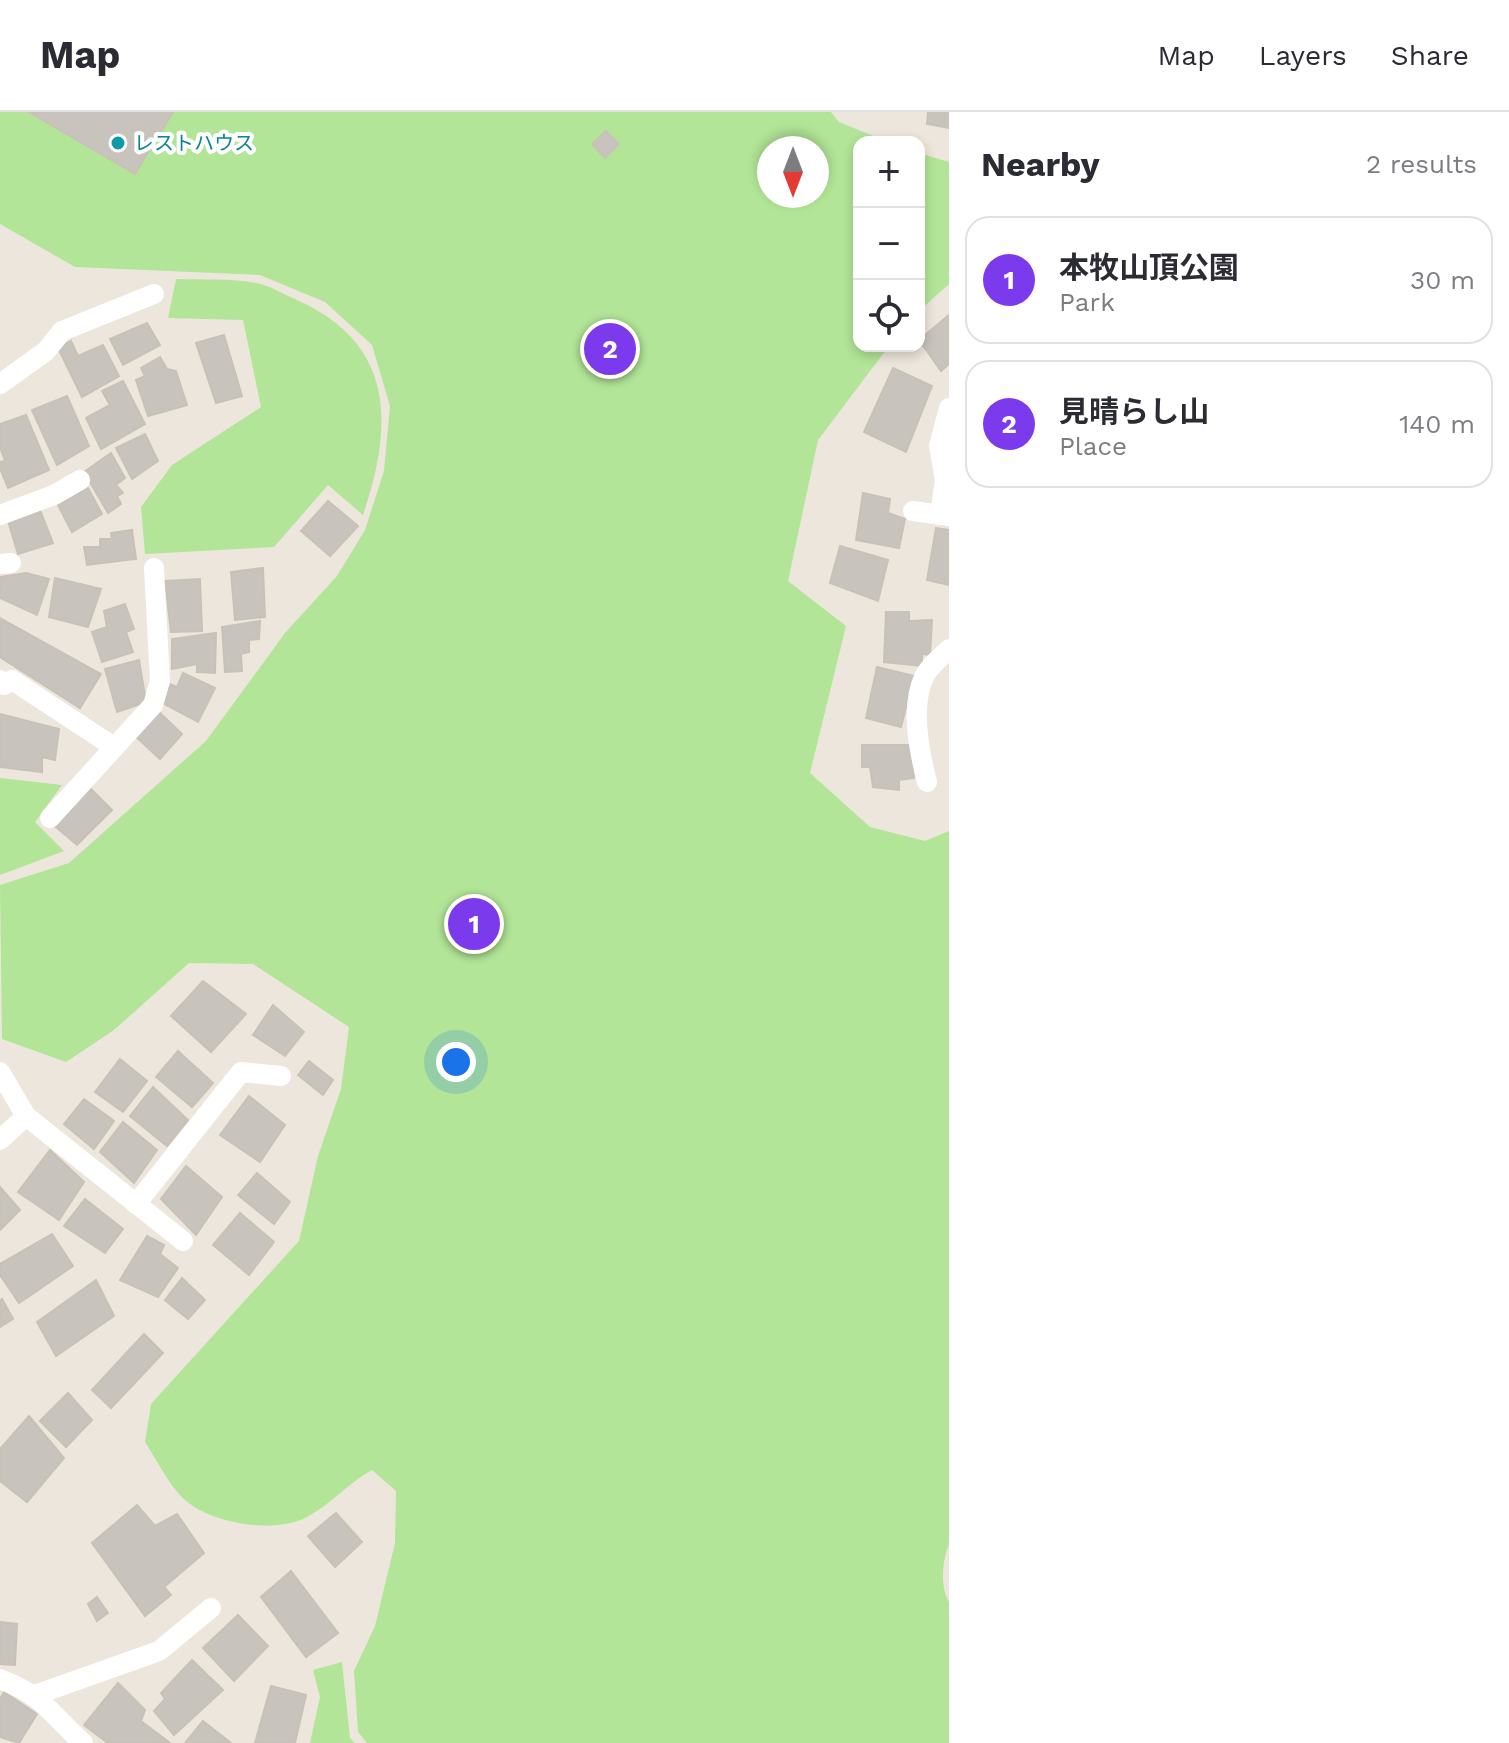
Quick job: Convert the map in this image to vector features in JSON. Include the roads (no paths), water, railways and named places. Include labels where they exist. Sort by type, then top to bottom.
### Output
[{"type":"lane","points":[[0,384],[46,351],[62,331],[154,294]]},
{"type":"lane","points":[[913,511],[944,515],[945,480],[939,446],[949,408]]},
{"type":"lane","points":[[0,515],[54,495],[80,480]]},
{"type":"lane","points":[[50,818],[153,705],[160,681],[154,568]]},
{"type":"lane","points":[[927,782],[920,755],[918,693],[926,673],[949,649]]},
{"type":"lane","points":[[0,680],[4,685],[12,680],[114,747]]},
{"type":"lane","points":[[0,1072],[26,1116],[183,1241]]},
{"type":"lane","points":[[136,1204],[241,1072],[281,1076]]},
{"type":"lane","points":[[0,1140],[26,1116]]},
{"type":"lane","points":[[35,1695],[159,1651],[211,1608]]},
{"type":"lane","points":[[0,1679],[35,1695],[70,1738]]},
{"type":"place","name":"レストハウス","points":[[118,143]]},
{"type":"place","name":"見晴らし山","points":[[610,349]]},
{"type":"place","name":"本牧山頂公園","points":[[474,924]]}]
